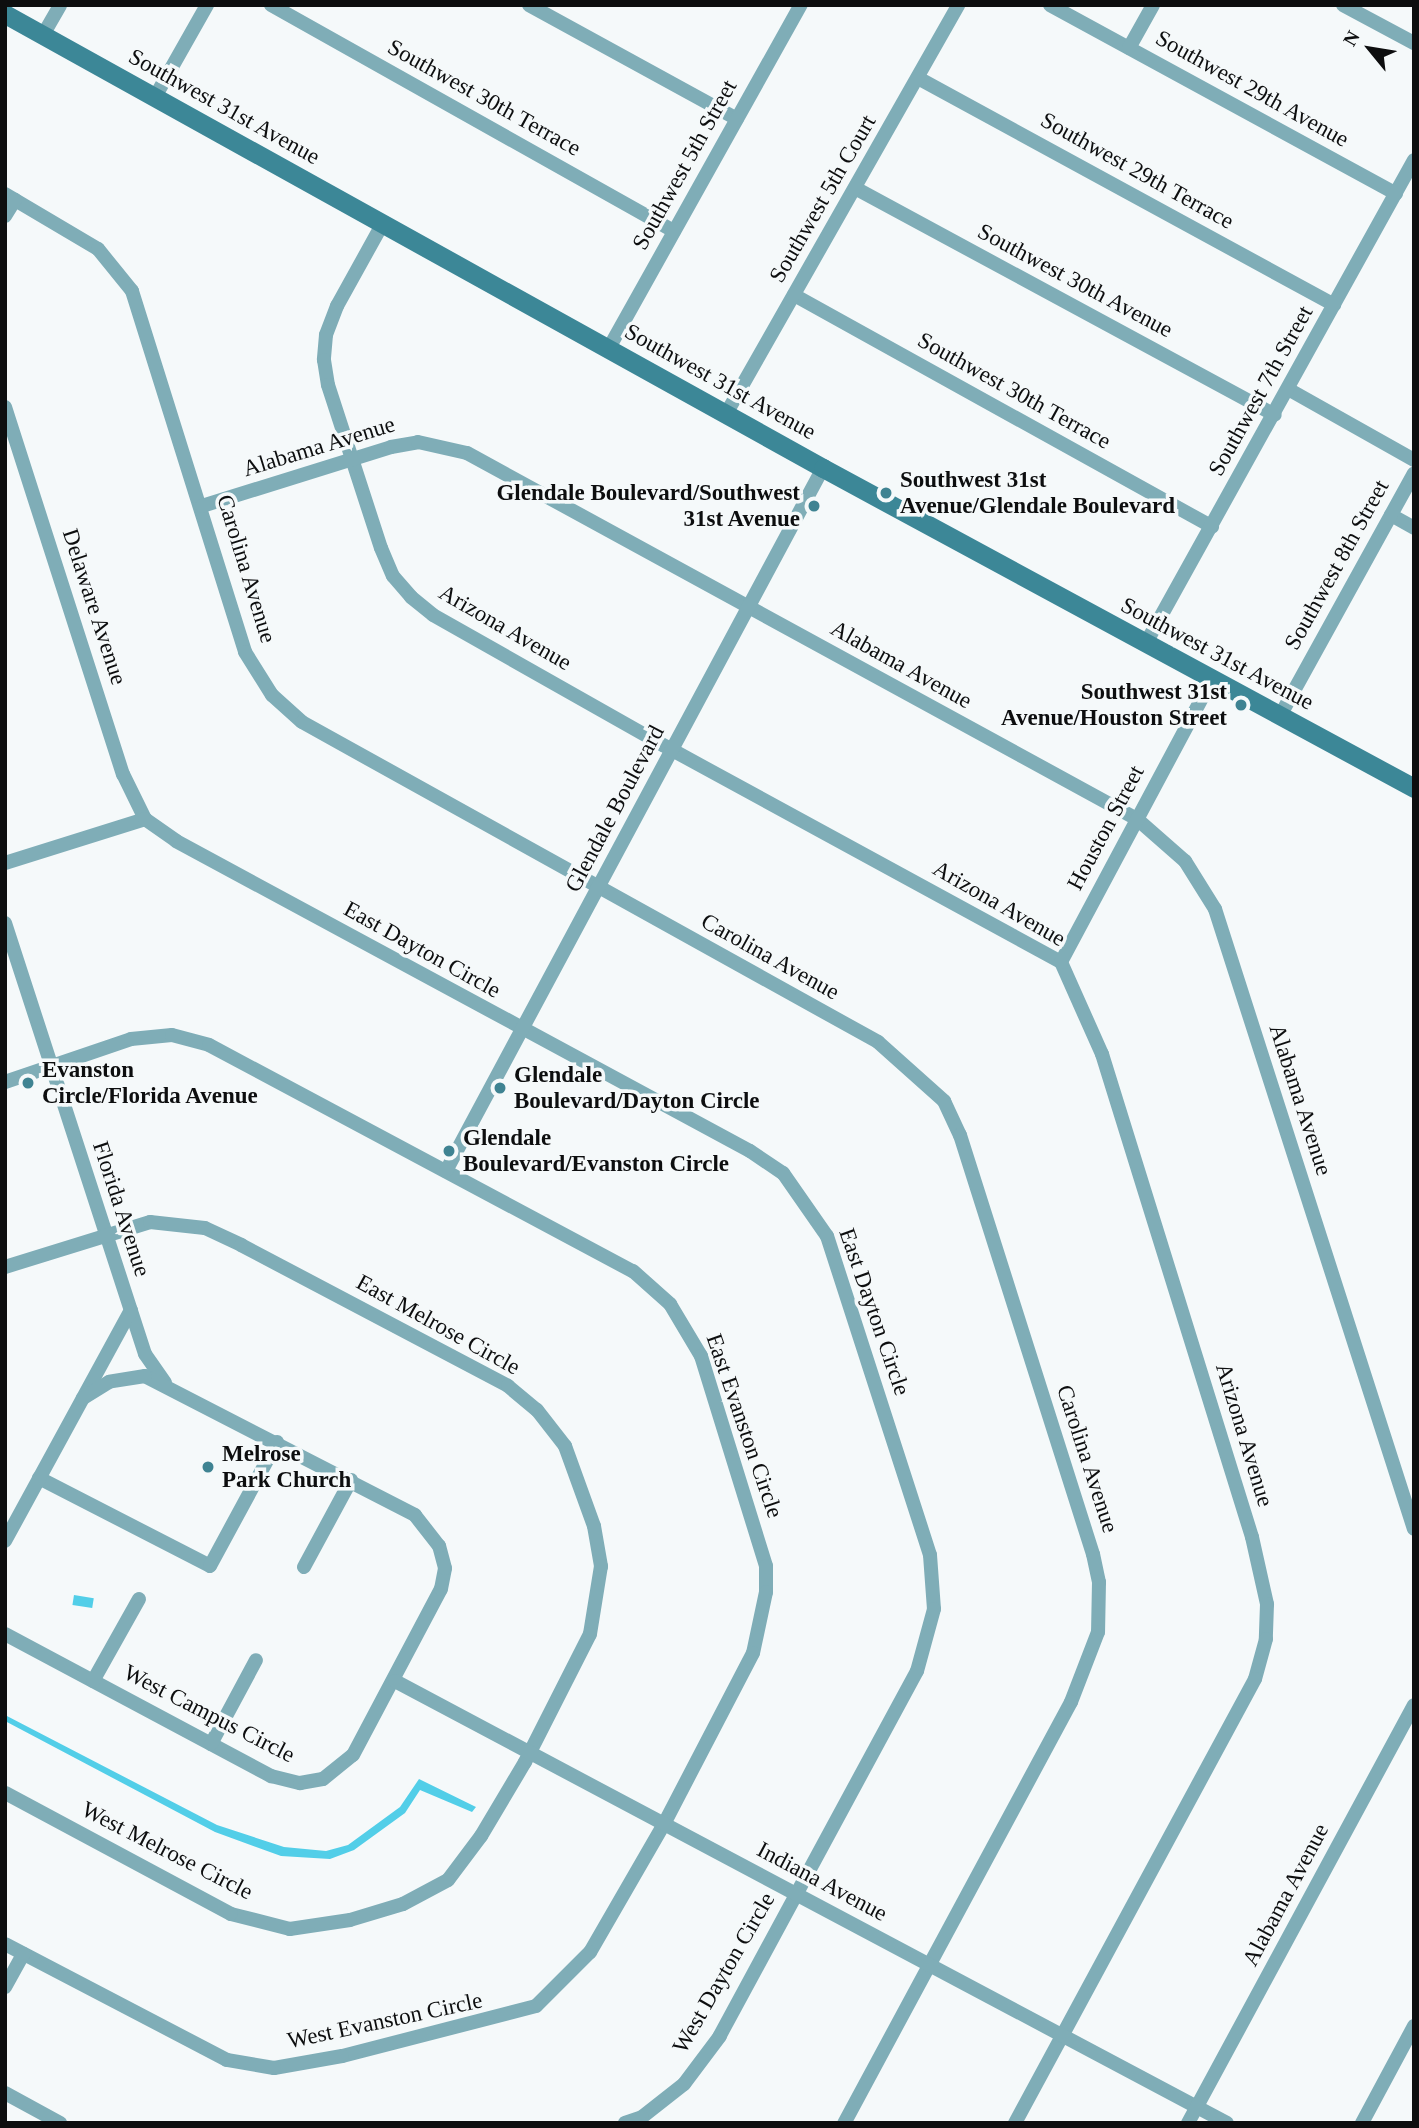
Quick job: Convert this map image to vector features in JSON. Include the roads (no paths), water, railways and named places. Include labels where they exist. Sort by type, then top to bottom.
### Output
[{"type":"main road","name":"Southwest 31st Avenue","points":[[5,14],[823,468],[1414,788]]},
{"type":"street","points":[[43,35],[60,5]]},
{"type":"street","points":[[155,97],[206,5]]},
{"type":"street","name":"Southwest 30th Terrace","points":[[271,5],[674,231]]},
{"type":"street","points":[[529,5],[737,119]]},
{"type":"street","name":"Southwest 5th Court","points":[[726,414],[958,5]]},
{"type":"street","name":"Southwest 29th Avenue","points":[[1050,5],[1396,194]]},
{"type":"street","points":[[1129,48],[1153,5]]},
{"type":"street","points":[[1343,5],[1414,43]]},
{"type":"street","name":"Southwest 5th Street","points":[[609,348],[799,6]]},
{"type":"street","name":"Southwest 29th Terrace","points":[[918,78],[1334,305]]},
{"type":"street","name":"Southwest 7th Street","points":[[1146,643],[1414,160]]},
{"type":"street","name":"Southwest 30th Avenue","points":[[855,188],[1274,415]]},
{"type":"street","points":[[5,216],[10,197]]},
{"type":"street","name":"Carolina Avenue","points":[[10,197],[98,249],[132,291],[202,506],[245,652],[272,695],[302,722],[597,890],[878,1042],[944,1101],[960,1135],[1093,1554],[1101,1607],[1090,1661],[844,2123]]},
{"type":"street","name":"Arizona Avenue","points":[[383,223],[326,335],[328,385],[381,548],[394,576],[411,597],[433,615],[672,750],[1060,962],[1102,1054],[1252,1537],[1267,1604],[1266,1639],[1255,1679],[1015,2123]]},
{"type":"street","name":"Southwest 30th Terrace","points":[[794,295],[1212,527]]},
{"type":"street","points":[[1288,389],[1414,460]]},
{"type":"street","name":"Delaware Avenue","points":[[5,407],[123,774],[145,818]]},
{"type":"street","name":"Alabama Avenue","points":[[202,506],[418,442],[467,453],[1137,819],[1185,861],[1215,909],[1414,1529]]},
{"type":"street","name":"Glendale Boulevard","points":[[446,1171],[823,468]]},
{"type":"street","name":"Southwest 8th Street","points":[[1280,716],[1414,473]]},
{"type":"street","points":[[1391,515],[1414,527]]},
{"type":"street","name":"Houston Street","points":[[1060,962],[1212,679]]},
{"type":"street","points":[[5,863],[145,818]]},
{"type":"street","name":"East Dayton Circle","points":[[145,818],[176,841],[750,1151],[783,1174],[808,1204],[827,1236],[926,1542],[934,1583],[934,1609],[917,1671],[795,1895]]},
{"type":"street","name":"Florida Avenue","points":[[5,923],[104,1235],[145,1354],[166,1384]]},
{"type":"street","name":"East Evanston Circle","points":[[5,1082],[131,1039],[172,1035],[209,1045],[633,1271],[670,1304],[701,1356],[766,1566],[766,1592],[753,1653],[664,1824]]},
{"type":"street","name":"East Melrose Circle","points":[[5,1267],[150,1222],[205,1228],[508,1387],[537,1410],[565,1446],[594,1526],[601,1566],[590,1634],[530,1753]]},
{"type":"street","points":[[5,1541],[131,1311]]},
{"type":"street","points":[[83,1398],[127,1376],[166,1384],[351,1480],[304,1567]]},
{"type":"street","points":[[39,1478],[210,1566],[278,1442]]},
{"type":"street","name":"West Campus Circle","points":[[7,1633],[279,1779],[300,1783],[323,1779],[353,1755],[432,1610],[445,1568],[439,1546],[422,1522],[351,1480]]},
{"type":"street","points":[[93,1681],[139,1599]]},
{"type":"street","points":[[211,1744],[256,1660]]},
{"type":"street","name":"Indiana Avenue","points":[[395,1681],[1227,2123]]},
{"type":"street","name":"Alabama Avenue","points":[[1188,2123],[1414,1705]]},
{"type":"street","name":"West Melrose Circle","points":[[5,1793],[231,1914],[290,1929],[350,1920],[403,1903],[449,1880],[481,1836],[530,1753]]},
{"type":"street","name":"West Evanston Circle","points":[[5,1944],[227,2060],[274,2068],[342,2056],[507,2017],[536,2006],[590,1952],[664,1824]]},
{"type":"street","name":"West Dayton Circle","points":[[625,2123],[661,2103],[701,2063],[795,1895]]},
{"type":"street","points":[[5,1987],[23,1954]]},
{"type":"street","points":[[1362,2123],[1414,2026]]},
{"type":"street","points":[[5,2093],[60,2123]]},
{"type":"water","points":[[74,1595],[94,1598],[92,1608],[72,1605]]},
{"type":"water","points":[[5,1715],[217,1825],[284,1847],[326,1851],[348,1845],[400,1807],[419,1779],[476,1807],[472,1812],[420,1790],[405,1813],[354,1850],[330,1859],[281,1856],[215,1832],[5,1721]]},
{"type":"place","name":"Southwest 31st Avenue/Glendale Boulevard","points":[[886,493]]},
{"type":"place","name":"Glendale Boulevard/Southwest 31st Avenue","points":[[814,506]]},
{"type":"place","name":"Southwest 31st Avenue/Houston Street","points":[[1241,705]]},
{"type":"place","name":"Evanston Circle/Florida Avenue","points":[[28,1083]]},
{"type":"place","name":"Glendale Boulevard/Dayton Circle","points":[[500,1088]]},
{"type":"place","name":"Glendale Boulevard/Evanston Circle","points":[[449,1151]]},
{"type":"place","name":"Melrose Park Church","points":[[208,1467]]}]
